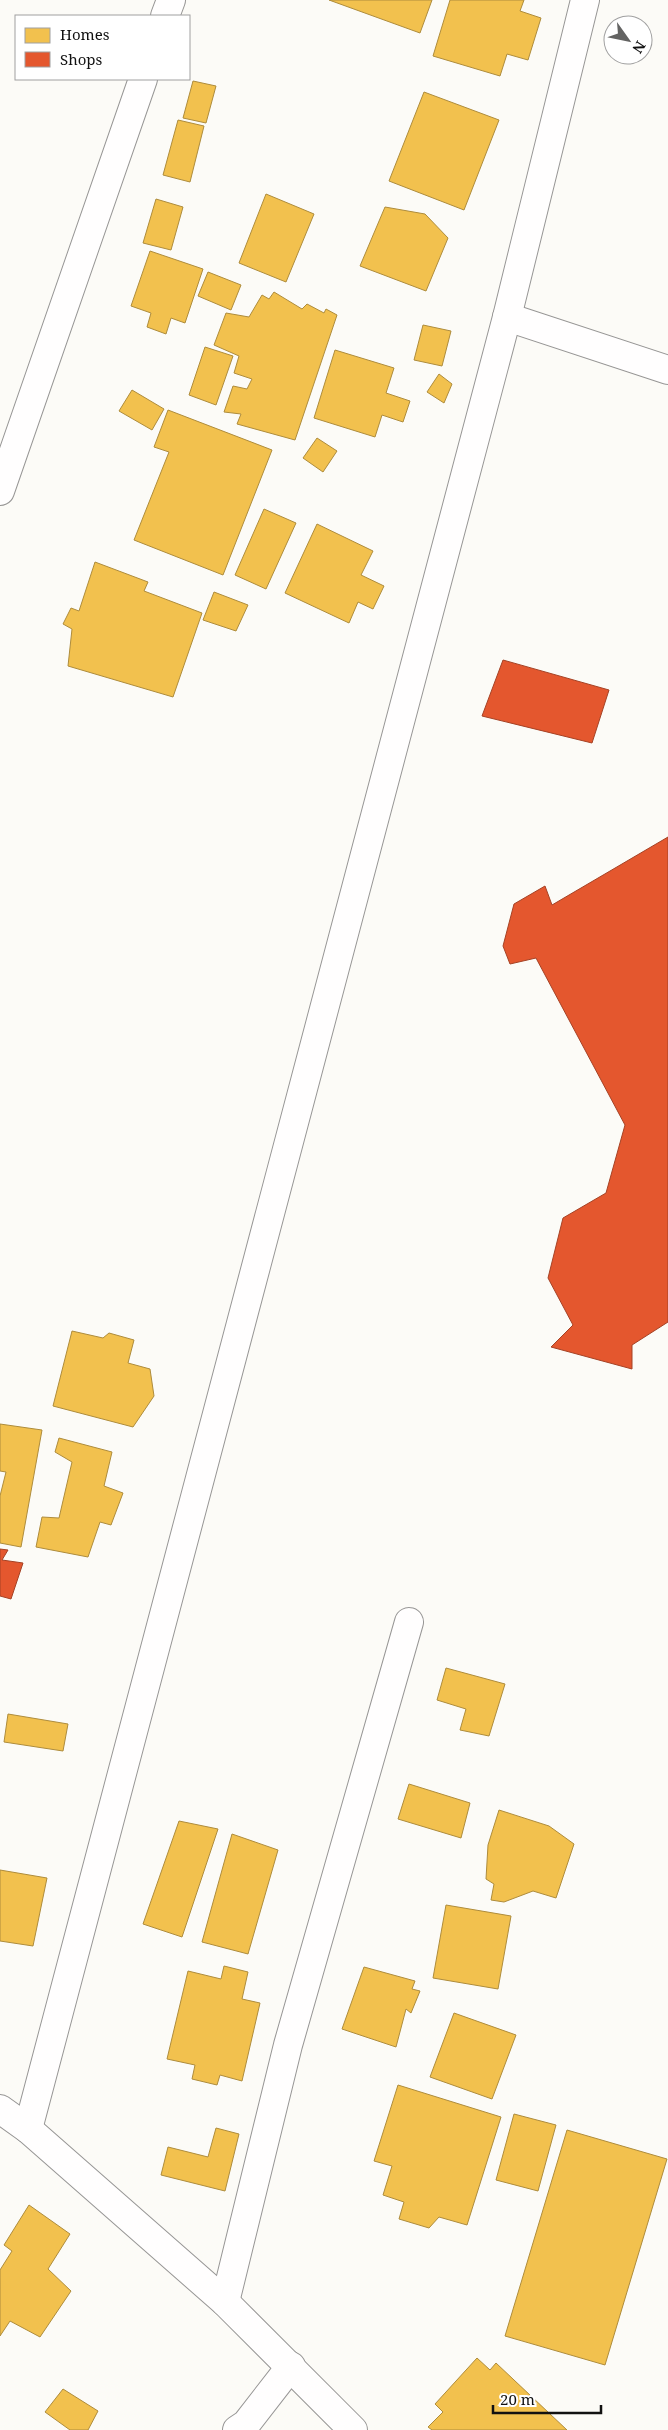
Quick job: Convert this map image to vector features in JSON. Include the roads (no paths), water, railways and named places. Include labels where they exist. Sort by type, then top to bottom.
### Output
[{"type":"street","points":[[165,15],[171,0]]},
{"type":"street","points":[[28,2129],[507,317],[586,0]]},
{"type":"street","points":[[0,491],[144,80]]},
{"type":"street","points":[[507,317],[668,370]]},
{"type":"street","points":[[225,2302],[288,2045],[409,1622]]},
{"type":"street","points":[[0,2110],[28,2129],[225,2302],[353,2430]]},
{"type":"street","points":[[237,2430],[246,2424],[291,2366]]}]
